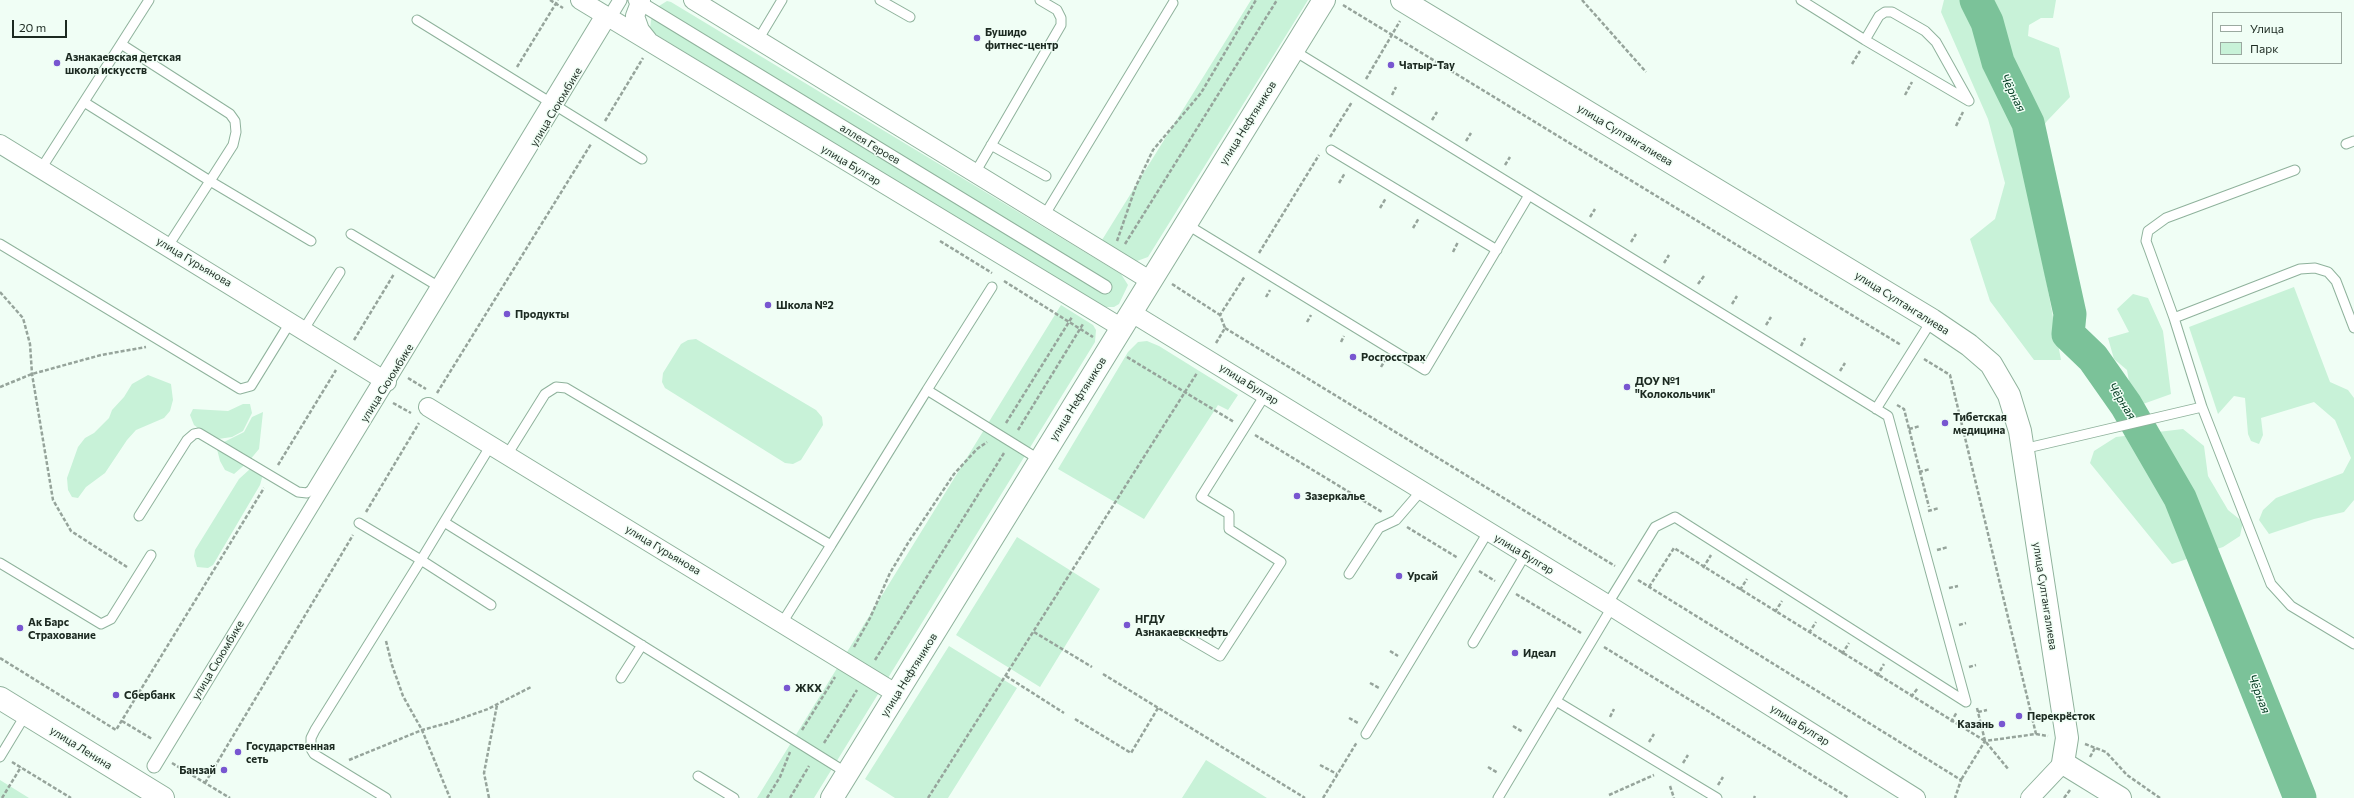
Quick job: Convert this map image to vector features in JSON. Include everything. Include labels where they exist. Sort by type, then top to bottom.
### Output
[{"type":"street","name":"улица Булгар","points":[[580,0],[601,19],[644,52],[1085,307],[1127,321],[1206,358],[1610,606],[1916,798]]},
{"type":"street","name":"улица Сююмбике","points":[[160,757],[383,379],[552,104],[601,19],[620,0]]},
{"type":"street","points":[[693,0],[1151,281]]},
{"type":"street","name":"улица Нефтяников","points":[[832,798],[1324,0]]},
{"type":"street","points":[[639,1],[635,16],[644,52]]},
{"type":"street","name":"аллея Героев","points":[[639,1],[1106,287]]},
{"type":"street","name":"улица Султангалиева","points":[[1403,7],[1932,320],[1969,345],[1994,369],[2013,405],[2023,449],[2067,738],[2063,763]]},
{"type":"street","name":"улица Гурьянова","points":[[0,144],[383,379]]},
{"type":"street","name":"улица Гурьянова","points":[[428,407],[897,694]]},
{"type":"street","name":"улица Ленина","points":[[0,698],[163,798]]},
{"type":"street","points":[[2030,798],[2063,763]]},
{"type":"street","points":[[2042,798],[2063,763]]},
{"type":"street","points":[[2063,763],[2120,798]]},
{"type":"lane","points":[[42,169],[149,0]]},
{"type":"lane","points":[[758,40],[782,0]]},
{"type":"lane","points":[[880,0],[910,17]]},
{"type":"lane","points":[[975,173],[1061,25],[1061,18],[1057,10],[1040,0]]},
{"type":"lane","points":[[1801,0],[1865,40],[1969,101],[1936,42],[1925,31],[1892,12],[1885,12],[1879,16],[1865,40]]},
{"type":"lane","points":[[1044,216],[1172,1]]},
{"type":"lane","points":[[139,516],[187,440],[194,434],[198,433],[298,492],[307,493],[311,490],[383,379],[436,285],[552,104],[601,19]]},
{"type":"lane","points":[[418,20],[642,159]]},
{"type":"lane","points":[[121,44],[230,114],[235,121],[236,132],[233,145],[168,246]]},
{"type":"lane","points":[[1293,50],[1888,416],[1966,702],[1675,517],[1655,528],[1627,573],[1593,640],[1498,798]]},
{"type":"lane","points":[[84,102],[210,181],[311,241]]},
{"type":"lane","points":[[991,145],[1046,176]]},
{"type":"lane","points":[[1327,148],[1497,250]]},
{"type":"lane","points":[[2295,170],[2166,218],[2148,231],[2146,241],[2174,318],[2202,407],[2271,584],[2291,606],[2354,644]]},
{"type":"lane","points":[[1186,224],[1425,370],[1529,195]]},
{"type":"lane","points":[[351,234],[436,285]]},
{"type":"lane","points":[[0,244],[236,388],[244,390],[251,386],[297,325],[340,272]]},
{"type":"lane","points":[[2174,318],[2300,269],[2315,268],[2328,272],[2336,281],[2354,328]]},
{"type":"lane","points":[[782,624],[992,287]]},
{"type":"lane","points":[[1876,409],[1932,320]]},
{"type":"lane","points":[[507,455],[545,394],[556,387],[566,388],[831,545]]},
{"type":"lane","points":[[927,390],[1040,461]]},
{"type":"lane","points":[[1184,635],[1220,656],[1281,562],[1229,529],[1229,514],[1201,497],[1265,394]]},
{"type":"lane","points":[[2023,449],[2202,407]]},
{"type":"lane","points":[[386,798],[314,754],[311,749],[311,738],[491,445]]},
{"type":"lane","points":[[1349,574],[1379,528],[1396,520],[1421,491]]},
{"type":"lane","points":[[444,522],[848,774]]},
{"type":"lane","points":[[359,523],[421,560],[491,605]]},
{"type":"lane","points":[[1366,734],[1488,532]]},
{"type":"lane","points":[[0,563],[101,624],[112,619],[151,555]]},
{"type":"lane","points":[[1473,643],[1525,555]]},
{"type":"lane","points":[[621,678],[642,645]]},
{"type":"lane","points":[[1556,701],[1717,798]]},
{"type":"lane","points":[[1,756],[26,714]]},
{"type":"lane","points":[[698,776],[734,798]]},
{"type":"path","points":[[550,0],[556,4],[601,19]]},
{"type":"path","points":[[510,78],[558,0]]},
{"type":"path","points":[[1115,259],[1118,239],[1136,186],[1153,150],[1201,93],[1256,0]]},
{"type":"path","points":[[1115,259],[1278,0]]},
{"type":"path","points":[[1582,0],[1646,72]]},
{"type":"path","points":[[1403,7],[1366,80],[1327,148],[1220,315],[1224,328],[1627,573],[1961,780],[1954,798]]},
{"type":"path","points":[[205,783],[428,407],[598,132],[644,52],[650,62]]},
{"type":"path","points":[[1366,80],[1372,83]]},
{"type":"path","points":[[1385,91],[1398,99]]},
{"type":"path","points":[[1425,116],[1438,124]]},
{"type":"path","points":[[1459,137],[1472,145]]},
{"type":"path","points":[[1499,161],[1512,169]]},
{"type":"path","points":[[1583,213],[1596,221]]},
{"type":"path","points":[[933,237],[993,274]]},
{"type":"path","points":[[1625,239],[1638,246]]},
{"type":"path","points":[[1657,259],[1670,266]]},
{"type":"path","points":[[0,658],[116,730],[400,264]]},
{"type":"path","points":[[999,278],[1184,393],[1469,564],[1848,798]]},
{"type":"path","points":[[1692,280],[1705,288]]},
{"type":"path","points":[[0,292],[23,318],[30,344],[32,374],[53,500],[71,531],[139,574]]},
{"type":"path","points":[[1725,300],[1739,309]]},
{"type":"path","points":[[767,798],[780,777],[788,755],[796,741],[845,662],[870,618],[890,573],[932,505],[964,462],[977,449],[998,435],[1069,322],[1085,307]]},
{"type":"path","points":[[790,798],[1080,328],[1085,307]]},
{"type":"path","points":[[1759,321],[1772,329]]},
{"type":"path","points":[[928,798],[1034,632],[1224,328]]},
{"type":"path","points":[[1795,343],[1807,351]]},
{"type":"path","points":[[0,387],[32,374],[101,355],[164,344]]},
{"type":"path","points":[[1833,367],[1846,375]]},
{"type":"path","points":[[1884,398],[1904,409],[1931,517]]},
{"type":"path","points":[[1937,543],[1941,556]]},
{"type":"path","points":[[1649,587],[1674,548],[1985,741],[2009,770]]},
{"type":"path","points":[[1947,582],[1950,596]]},
{"type":"path","points":[[1956,618],[1959,632]]},
{"type":"path","points":[[382,623],[392,665],[403,696],[422,730],[450,798]]},
{"type":"path","points":[[1034,632],[1092,667]]},
{"type":"path","points":[[1965,660],[1969,674]]},
{"type":"path","points":[[1103,674],[1305,798]]},
{"type":"path","points":[[1006,676],[1064,713]]},
{"type":"path","points":[[334,766],[422,730],[448,724],[497,704],[531,687]]},
{"type":"path","points":[[489,798],[484,773],[497,704]]},
{"type":"path","points":[[1976,704],[1985,741]]},
{"type":"path","points":[[1075,719],[1131,754],[1158,708]]},
{"type":"path","points":[[1978,712],[1987,710]]},
{"type":"path","points":[[122,721],[160,757],[230,798]]},
{"type":"path","points":[[2036,734],[2067,738],[2106,752],[2127,775],[2160,798]]},
{"type":"path","points":[[1,756],[71,798]]},
{"type":"path","points":[[1320,765],[1337,774]]},
{"type":"path","points":[[2,798],[21,767]]},
{"type":"path","points":[[1609,794],[1668,769],[1671,791],[1674,798]]},
{"type":"green space","points":[[1251,0],[1308,0],[1148,257],[1137,261],[1130,258],[1102,240]]},
{"type":"green space","points":[[1944,0],[2056,0],[2053,18],[2041,18],[2029,25],[2028,36],[2059,48],[2070,97],[2047,121],[2023,156],[2061,360],[2034,360],[1990,301],[1970,239],[1995,219],[2005,183],[1988,119],[1941,12]]},
{"type":"green space","points":[[667,1],[671,2],[1121,274],[1128,285],[1119,304],[1114,307],[1100,307],[652,32],[650,29],[651,20],[659,6]]},
{"type":"green space","points":[[2294,287],[2330,382],[2348,390],[2354,398],[2354,500],[2344,512],[2314,519],[2269,534],[2259,520],[2263,510],[2276,498],[2343,473],[2351,458],[2335,420],[2314,402],[2261,418],[2263,435],[2259,444],[2251,441],[2248,434],[2245,398],[2234,396],[2218,414],[2189,327]]},
{"type":"green space","points":[[2133,294],[2148,298],[2163,331],[2171,394],[2143,404],[2130,387],[2127,370],[2114,359],[2108,338],[2129,332],[2117,309]]},
{"type":"green space","points":[[1061,305],[1093,325],[1096,330],[1095,342],[814,798],[757,798]]},
{"type":"green space","points":[[696,339],[816,410],[822,417],[823,425],[801,460],[793,464],[785,463],[665,388],[662,382],[663,373],[681,344],[688,340]]},
{"type":"green space","points":[[1147,341],[1159,346],[1238,395],[1228,410],[1218,405],[1144,519],[1058,469],[1128,352],[1138,342]]},
{"type":"green space","points":[[148,375],[171,384],[173,400],[170,411],[164,418],[136,430],[127,440],[105,473],[86,487],[78,498],[72,497],[68,490],[67,478],[78,447],[85,438],[94,433],[109,418],[112,410],[124,397],[132,384]]},
{"type":"green space","points":[[243,404],[250,404],[252,413],[243,431],[232,437],[218,439],[208,436],[194,425],[190,415],[193,409],[228,411]]},
{"type":"green space","points":[[263,412],[259,449],[249,461],[234,474],[225,470],[220,461],[217,449],[220,444],[244,432],[252,417]]},
{"type":"green space","points":[[2183,429],[2204,446],[2208,476],[2228,510],[2243,522],[2240,536],[2223,547],[2172,564],[2090,463],[2094,451],[2116,437]]},
{"type":"green space","points":[[250,469],[261,472],[262,478],[260,485],[213,565],[208,568],[197,567],[194,556],[195,550],[239,479]]},
{"type":"green space","points":[[1017,537],[1100,589],[1040,687],[956,635]]},
{"type":"green space","points":[[949,646],[1017,688],[948,798],[895,798],[865,779]]},
{"type":"green space","points":[[1206,760],[1267,798],[1182,798]]},
{"type":"green space","points":[[0,780],[29,798],[0,798]]},
{"type":"waterway","name":"Чёрная","points":[[1976,0],[1987,22],[1998,62],[2028,123],[2070,314],[2068,334],[2093,358],[2126,405],[2180,498],[2300,798]]},
{"type":"place","name":"Бушидо фитнес-центр","points":[[977,38]]},
{"type":"place","name":"Азнакаевская детская школа искусств","points":[[57,63]]},
{"type":"place","name":"Чатыр-Тау","points":[[1391,65]]},
{"type":"place","name":"Школа №2","points":[[768,305]]},
{"type":"place","name":"Продукты","points":[[507,314]]},
{"type":"place","name":"Росгосстрах","points":[[1353,357]]},
{"type":"place","name":"ДОУ №1 \"Колокольчик\"","points":[[1627,387]]},
{"type":"place","name":"Тибетская медицина","points":[[1945,423]]},
{"type":"place","name":"Зазеркалье","points":[[1297,496]]},
{"type":"place","name":"Урсай","points":[[1399,576]]},
{"type":"place","name":"НГДУ Азнакаевскнефть","points":[[1127,625]]},
{"type":"place","name":"Ак Барс Страхование","points":[[20,628]]},
{"type":"place","name":"Идеал","points":[[1515,653]]},
{"type":"place","name":"ЖКХ","points":[[787,688]]},
{"type":"place","name":"Сбербанк","points":[[116,695]]},
{"type":"place","name":"Перекрёсток","points":[[2019,716]]},
{"type":"place","name":"Казань","points":[[2002,724]]},
{"type":"place","name":"Государственная сеть","points":[[238,752]]},
{"type":"place","name":"Банзай","points":[[224,770]]}]
